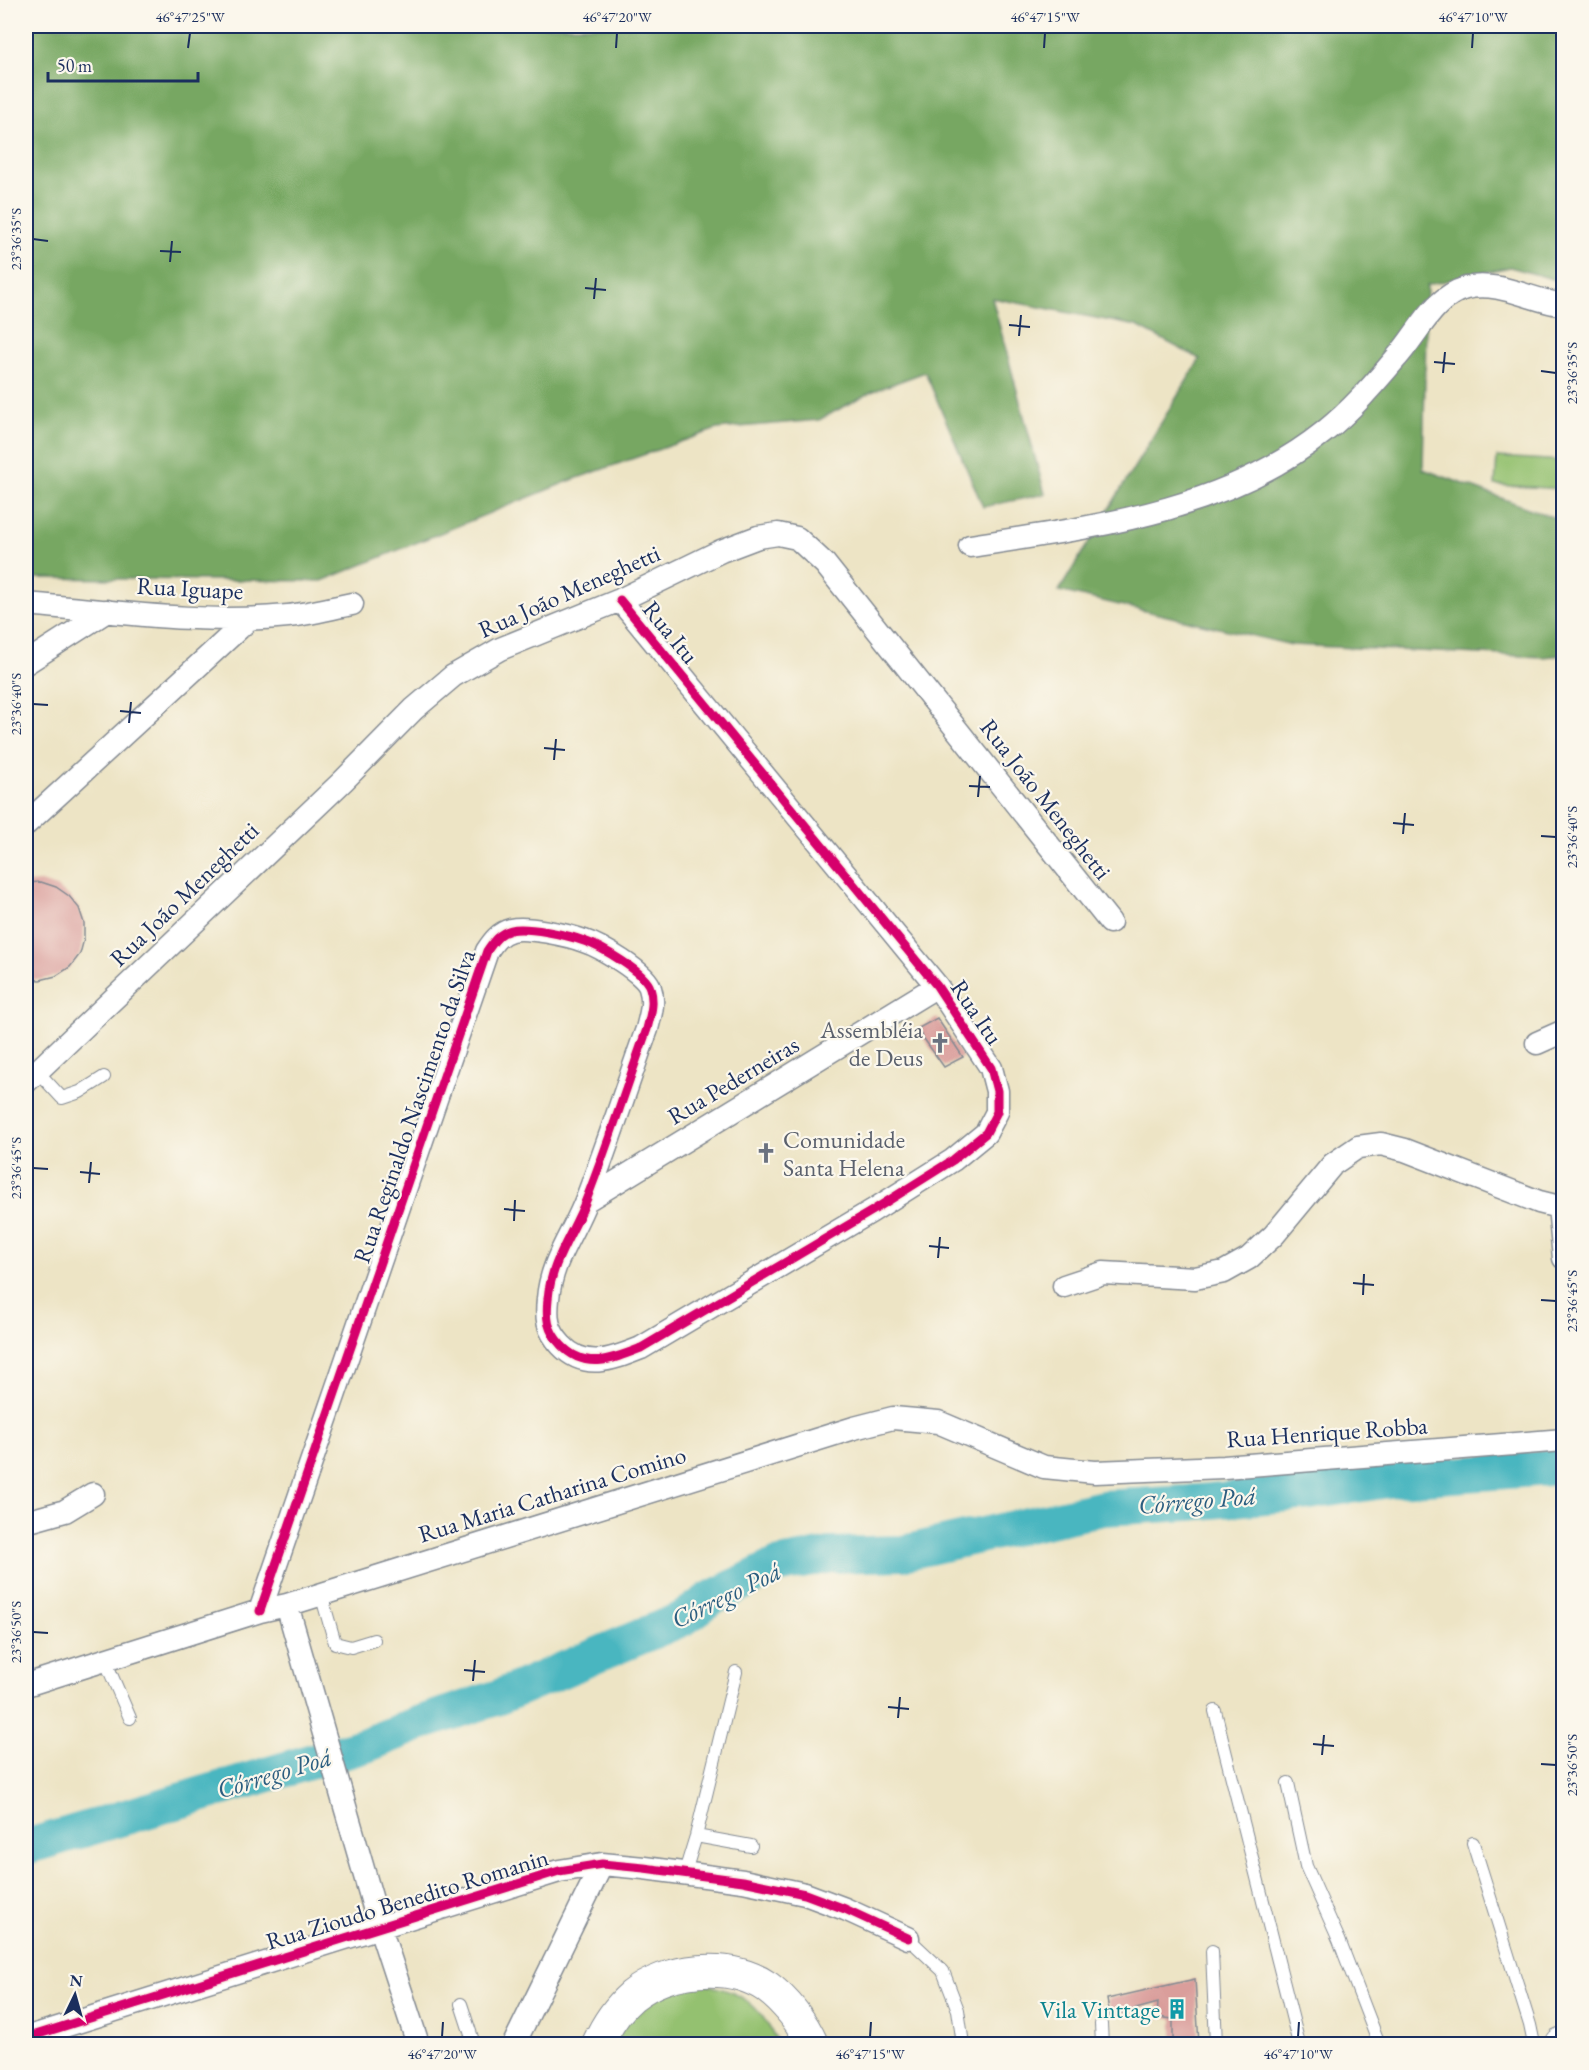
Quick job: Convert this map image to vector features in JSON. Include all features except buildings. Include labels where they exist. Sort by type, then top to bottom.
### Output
[{"type":"main road","points":[[598,2044],[610,2021],[633,1995],[648,1986],[680,1974],[716,1971],[742,1976],[766,1987],[791,2010],[812,2044]]},
{"type":"street","points":[[970,546],[1125,520],[1224,491],[1275,464],[1324,432],[1375,384],[1412,340],[1430,312],[1448,296],[1467,288],[1491,288],[1518,292],[1563,305]]},
{"type":"street","name":"Rua João Meneghetti","points":[[31,1077],[343,781],[414,709],[453,676],[500,649],[620,600],[721,551],[758,537],[778,534],[797,538],[825,564],[1110,922]]},
{"type":"street","name":"Rua Itu","points":[[546,1315],[552,1335],[566,1351],[586,1360],[607,1360],[641,1348],[872,1211],[953,1160],[986,1133],[997,1112],[997,1090],[991,1068],[937,986],[620,600]]},
{"type":"street","name":"Rua Iguape","points":[[26,604],[210,619],[249,619],[291,616],[352,604]]},
{"type":"street","points":[[26,663],[107,611]]},
{"type":"street","points":[[26,824],[249,619]]},
{"type":"street","name":"Rua Reginaldo Nascimento da Silva","points":[[260,1611],[487,951],[497,937],[509,930],[526,929],[585,941],[638,971],[650,986],[653,1005],[647,1029],[586,1200],[558,1256],[549,1283],[546,1315]]},
{"type":"street","name":"Rua Pederneiras","points":[[586,1200],[937,986]]},
{"type":"street","points":[[1537,1043],[1563,1031]]},
{"type":"street","points":[[1064,1286],[1103,1273],[1195,1278],[1224,1272],[1249,1258],[1274,1235],[1333,1164],[1358,1148],[1381,1144],[1405,1150],[1529,1199],[1561,1206],[1563,1258]]},
{"type":"street","name":"Rua Maria Catharina Comino","points":[[26,1685],[854,1428],[893,1418],[938,1422],[1044,1467],[1095,1472]]},
{"type":"street","name":"Rua Henrique Robba","points":[[1095,1472],[1224,1467],[1563,1440]]},
{"type":"street","points":[[26,1522],[65,1511],[93,1494]]},
{"type":"street","points":[[287,1605],[380,1928],[418,2044]]},
{"type":"street","points":[[514,2044],[602,1864]]},
{"type":"street","name":"Rua Zioudo Benedito Romanin","points":[[26,2038],[559,1871],[602,1864],[743,1881],[805,1894],[908,1938]]},
{"type":"lane","points":[[31,1077],[62,1098],[80,1092],[104,1077]]},
{"type":"lane","points":[[321,1594],[335,1643],[351,1647],[374,1640]]},
{"type":"lane","points":[[105,1660],[130,1718]]},
{"type":"lane","points":[[684,1875],[696,1836],[736,1672]]},
{"type":"lane","points":[[1215,1711],[1299,2044]]},
{"type":"lane","points":[[1288,1784],[1306,1866],[1339,1940],[1378,2044]]},
{"type":"lane","points":[[696,1836],[751,1846]]},
{"type":"lane","points":[[1473,1843],[1534,2044]]},
{"type":"lane","points":[[908,1938],[943,1971],[958,2010],[963,2044]]},
{"type":"lane","points":[[1212,1951],[1216,2044]]},
{"type":"lane","points":[[461,2004],[474,2044]]},
{"type":"lane","points":[[1101,2024],[1102,2044]]},
{"type":"green space","points":[[26,26],[1563,26],[1563,282],[1510,267],[1427,285],[1423,469],[1563,521],[1563,655],[1543,657],[1292,645],[1059,591],[1200,359],[1137,326],[992,298],[1045,494],[983,507],[925,372],[871,392],[819,420],[717,429],[569,481],[322,581],[26,578]]},
{"type":"green space","points":[[1497,457],[1563,461],[1563,489],[1495,485]]},
{"type":"green space","points":[[693,1981],[723,1989],[745,2000],[763,2017],[778,2044],[615,2044],[624,2022],[656,1992]]},
{"type":"waterway","name":"Córrego Poá","points":[[26,1847],[366,1745],[420,1723],[499,1697],[684,1618],[710,1599],[776,1566],[831,1555],[903,1553],[1103,1508],[1309,1492],[1396,1479],[1564,1467]]},
{"type":"cycle path","points":[[260,1611],[487,951],[503,933],[518,929],[536,930],[568,936],[591,944],[611,954],[640,975],[647,982],[652,999],[647,1029],[610,1135],[582,1211],[558,1259],[550,1285],[547,1312],[550,1329],[561,1345],[580,1358],[610,1359],[641,1348],[872,1211],[953,1160],[986,1133],[997,1112],[997,1091],[991,1068],[937,986],[620,600]]},
{"type":"cycle path","points":[[26,2038],[559,1871],[602,1864],[743,1881],[805,1894],[845,1909],[908,1938]]},
{"type":"place","name":"Assembléia de Deus","points":[[940,1043]]},
{"type":"place","name":"Comunidade Santa Helena","points":[[766,1153]]},
{"type":"place","name":"Vila Vinttage","points":[[1177,2009]]}]
